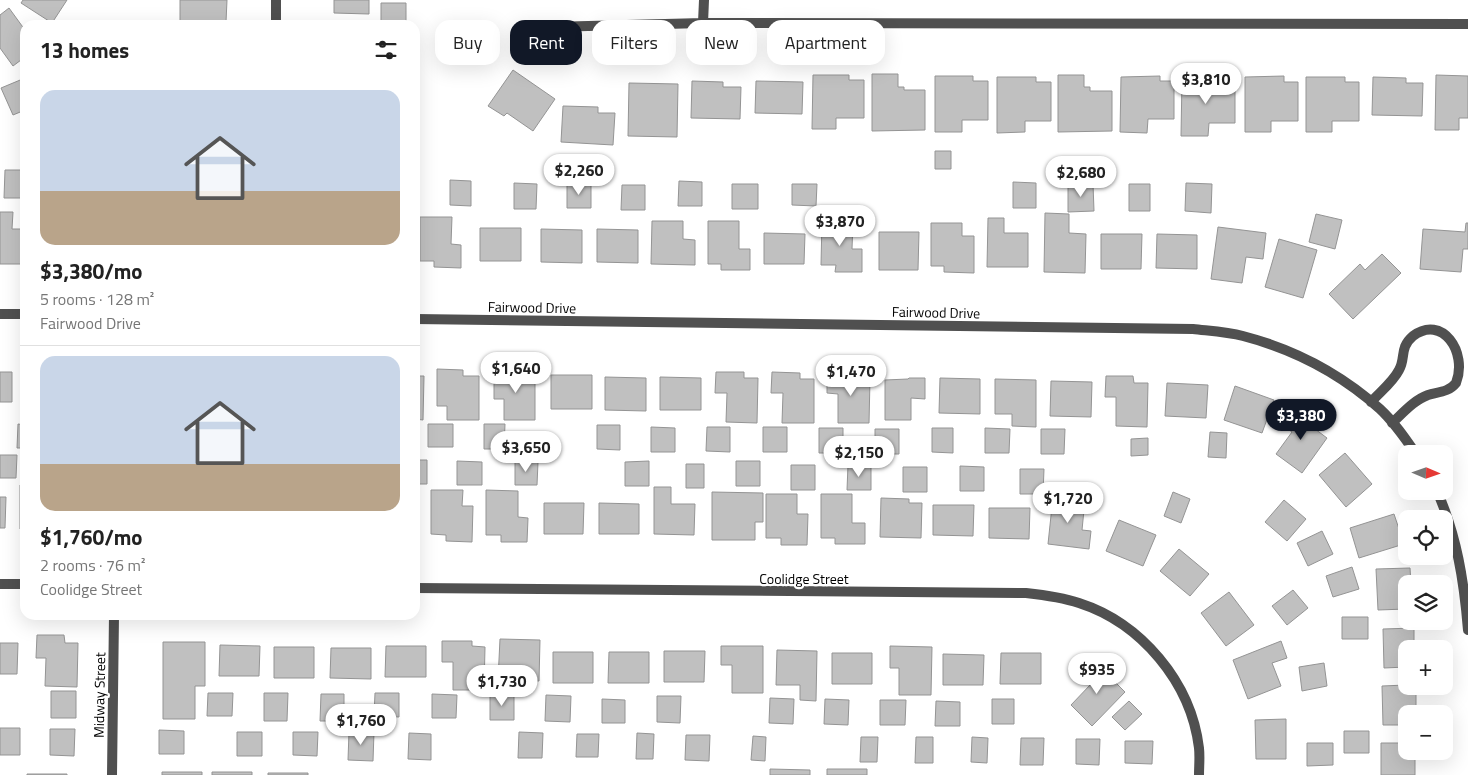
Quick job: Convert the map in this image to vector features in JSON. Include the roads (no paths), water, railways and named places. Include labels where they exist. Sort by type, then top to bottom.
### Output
[{"type":"street","points":[[276,0],[276,20]]},
{"type":"street","points":[[703,20],[704,0]]},
{"type":"street","points":[[757,22],[1468,24]]},
{"type":"street","points":[[582,26],[686,23]]},
{"type":"street","points":[[0,314],[20,314]]},
{"type":"street","name":"Fairwood Drive","points":[[420,320],[1193,328],[1241,336],[1298,354],[1333,374],[1371,402],[1392,423],[1409,445]]},
{"type":"street","points":[[1371,402],[1400,369],[1406,344],[1414,336],[1423,332],[1433,331],[1443,332],[1453,338],[1460,347],[1463,357],[1462,370],[1457,381],[1444,392],[1420,398],[1392,423]]},
{"type":"street","points":[[1440,500],[1454,536],[1462,572],[1468,630]]},
{"type":"street","points":[[0,584],[20,584]]},
{"type":"street","name":"Coolidge Street","points":[[420,588],[1016,593],[1048,595],[1079,603],[1109,616],[1139,636],[1163,662],[1182,693],[1193,720],[1199,748],[1200,775]]},
{"type":"street","name":"Midway Street","points":[[112,775],[114,620]]}]
